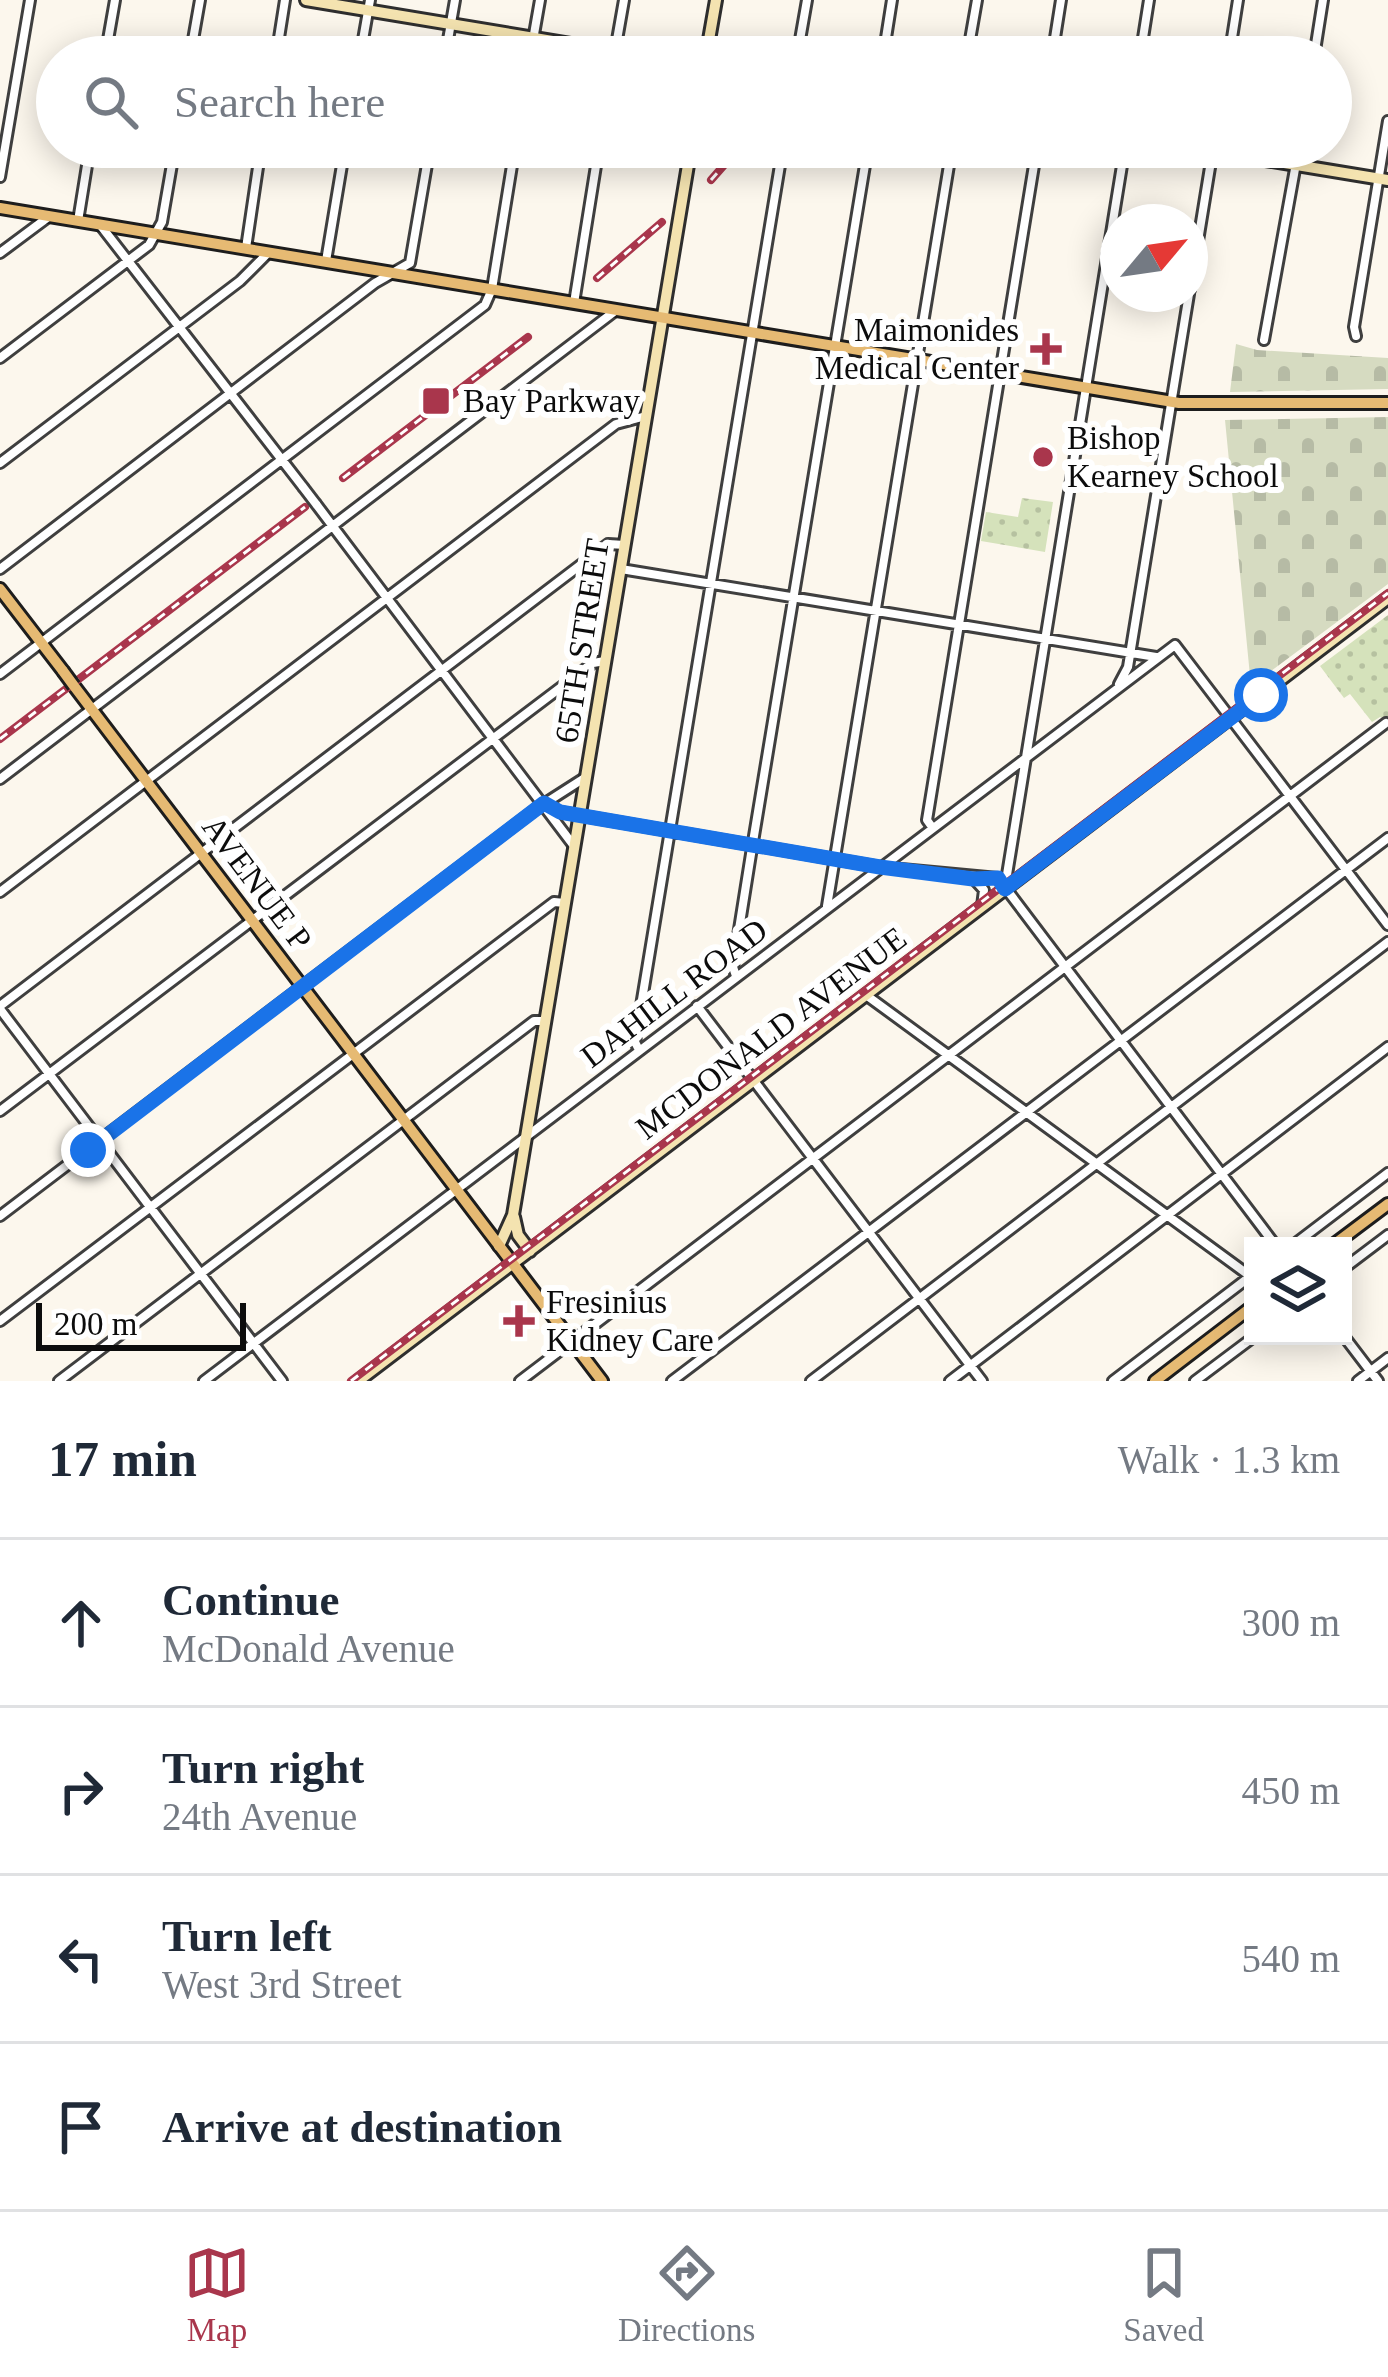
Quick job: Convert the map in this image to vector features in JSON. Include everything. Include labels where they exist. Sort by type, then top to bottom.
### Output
[{"type":"main road","points":[[306,0],[369,5],[521,36]]},
{"type":"main road","points":[[710,36],[716,0]]},
{"type":"main road","name":"65TH STREET","points":[[499,1246],[513,1215],[688,168]]},
{"type":"main road","points":[[1313,168],[1383,180]]},
{"type":"main road","points":[[0,208],[1198,406],[1388,403]]},
{"type":"main road","name":"AVENUE P","points":[[0,589],[602,1381]]},
{"type":"main road","name":"MCDONALD AVENUE","points":[[358,1381],[1388,598]]},
{"type":"main road","points":[[1344,1237],[1388,1204]]},
{"type":"main road","points":[[513,1215],[530,1251]]},
{"type":"main road","points":[[1155,1381],[1244,1313]]},
{"type":"street","points":[[0,177],[30,0]]},
{"type":"street","points":[[109,36],[115,0]]},
{"type":"street","points":[[194,36],[200,0]]},
{"type":"street","points":[[279,36],[285,0]]},
{"type":"street","points":[[449,36],[454,0]]},
{"type":"street","points":[[533,36],[539,0]]},
{"type":"street","points":[[618,36],[623,0]]},
{"type":"street","points":[[801,36],[807,0]]},
{"type":"street","points":[[886,36],[892,0]]},
{"type":"street","points":[[971,36],[977,0]]},
{"type":"street","points":[[1055,36],[1061,0]]},
{"type":"street","points":[[1143,36],[1149,0]]},
{"type":"street","points":[[1232,36],[1238,0]]},
{"type":"street","points":[[1317,36],[1323,0]]},
{"type":"street","points":[[364,36],[369,5]]},
{"type":"street","points":[[1356,336],[1383,180],[1388,121]]},
{"type":"street","points":[[78,221],[87,168]]},
{"type":"street","points":[[0,358],[149,245],[162,222],[171,168]]},
{"type":"street","points":[[246,248],[258,168]]},
{"type":"street","points":[[326,262],[342,168]]},
{"type":"street","points":[[0,569],[410,263],[426,168]]},
{"type":"street","points":[[0,674],[485,305],[492,289],[512,168]]},
{"type":"street","points":[[574,305],[596,168]]},
{"type":"street","points":[[638,1050],[634,1042],[779,168]]},
{"type":"street","points":[[736,976],[733,967],[752,845],[865,168]]},
{"type":"street","points":[[827,908],[949,168]]},
{"type":"street","points":[[932,827],[927,820],[1034,168]]},
{"type":"street","points":[[1005,889],[1122,168]]},
{"type":"street","points":[[1204,204],[1210,168]]},
{"type":"street","points":[[1264,340],[1295,168]]},
{"type":"street","points":[[0,253],[48,217]]},
{"type":"street","points":[[100,225],[575,848]]},
{"type":"street","points":[[0,463],[261,264],[268,252]]},
{"type":"street","points":[[0,779],[615,311]]},
{"type":"street","points":[[1115,690],[1125,676],[1187,312]]},
{"type":"street","points":[[0,892],[616,424],[646,416]]},
{"type":"street","points":[[282,1381],[0,1008],[608,544],[625,545]]},
{"type":"street","points":[[622,569],[1158,657]]},
{"type":"street","name":"DAHILL ROAD","points":[[204,1381],[1175,645],[1230,718]]},
{"type":"street","points":[[0,1111],[493,736],[593,663],[606,660]]},
{"type":"street","points":[[1230,718],[1388,925]]},
{"type":"street","points":[[520,1381],[1386,723]]},
{"type":"street","points":[[0,1216],[544,803],[587,776]]},
{"type":"street","points":[[544,803],[580,816],[880,867],[998,878],[1269,1237]]},
{"type":"street","points":[[672,1381],[1388,838]]},
{"type":"street","points":[[973,879],[984,890],[982,906]]},
{"type":"street","points":[[0,1321],[554,902],[566,904]]},
{"type":"street","points":[[811,1381],[1388,943]]},
{"type":"street","points":[[866,995],[1244,1269]]},
{"type":"street","points":[[697,1006],[982,1381]]},
{"type":"street","points":[[59,1381],[534,1022],[546,1021]]},
{"type":"street","points":[[950,1381],[1388,1047]]},
{"type":"street","points":[[1304,1237],[1388,1173]]},
{"type":"street","points":[[1352,1262],[1388,1235]]},
{"type":"street","points":[[1113,1381],[1244,1281]]},
{"type":"street","points":[[1196,1381],[1244,1344]]},
{"type":"street","points":[[1351,1345],[1378,1381]]},
{"type":"street","points":[[1358,1381],[1386,1364]]},
{"type":"green space","points":[[1236,344],[1257,350],[1388,358],[1388,389],[1230,392]]},
{"type":"green space","points":[[1388,417],[1388,584],[1251,686],[1225,420]]},
{"type":"green space","points":[[1022,498],[1053,502],[1045,552],[981,541],[986,512],[1018,517]]},
{"type":"green space","points":[[1388,615],[1388,720],[1380,717],[1372,722],[1350,694],[1344,698],[1320,666]]},
{"type":"railway","points":[[711,180],[722,168]]},
{"type":"railway","points":[[597,278],[662,222]]},
{"type":"railway","points":[[343,478],[528,337]]},
{"type":"railway","points":[[0,739],[305,507]]},
{"type":"railway","points":[[351,1381],[1388,593]]},
{"type":"place","name":"Maimonides Medical Center","points":[[1046,349]]},
{"type":"place","name":"Bay Parkway","points":[[436,401]]},
{"type":"place","name":"Bishop Kearney School","points":[[1043,457]]},
{"type":"place","name":"Fresinius Kidney Care","points":[[519,1321]]},
{"type":"route","points":[[88,1150],[544,803],[560,812],[880,867],[998,878],[1005,889],[1261,695]]}]
